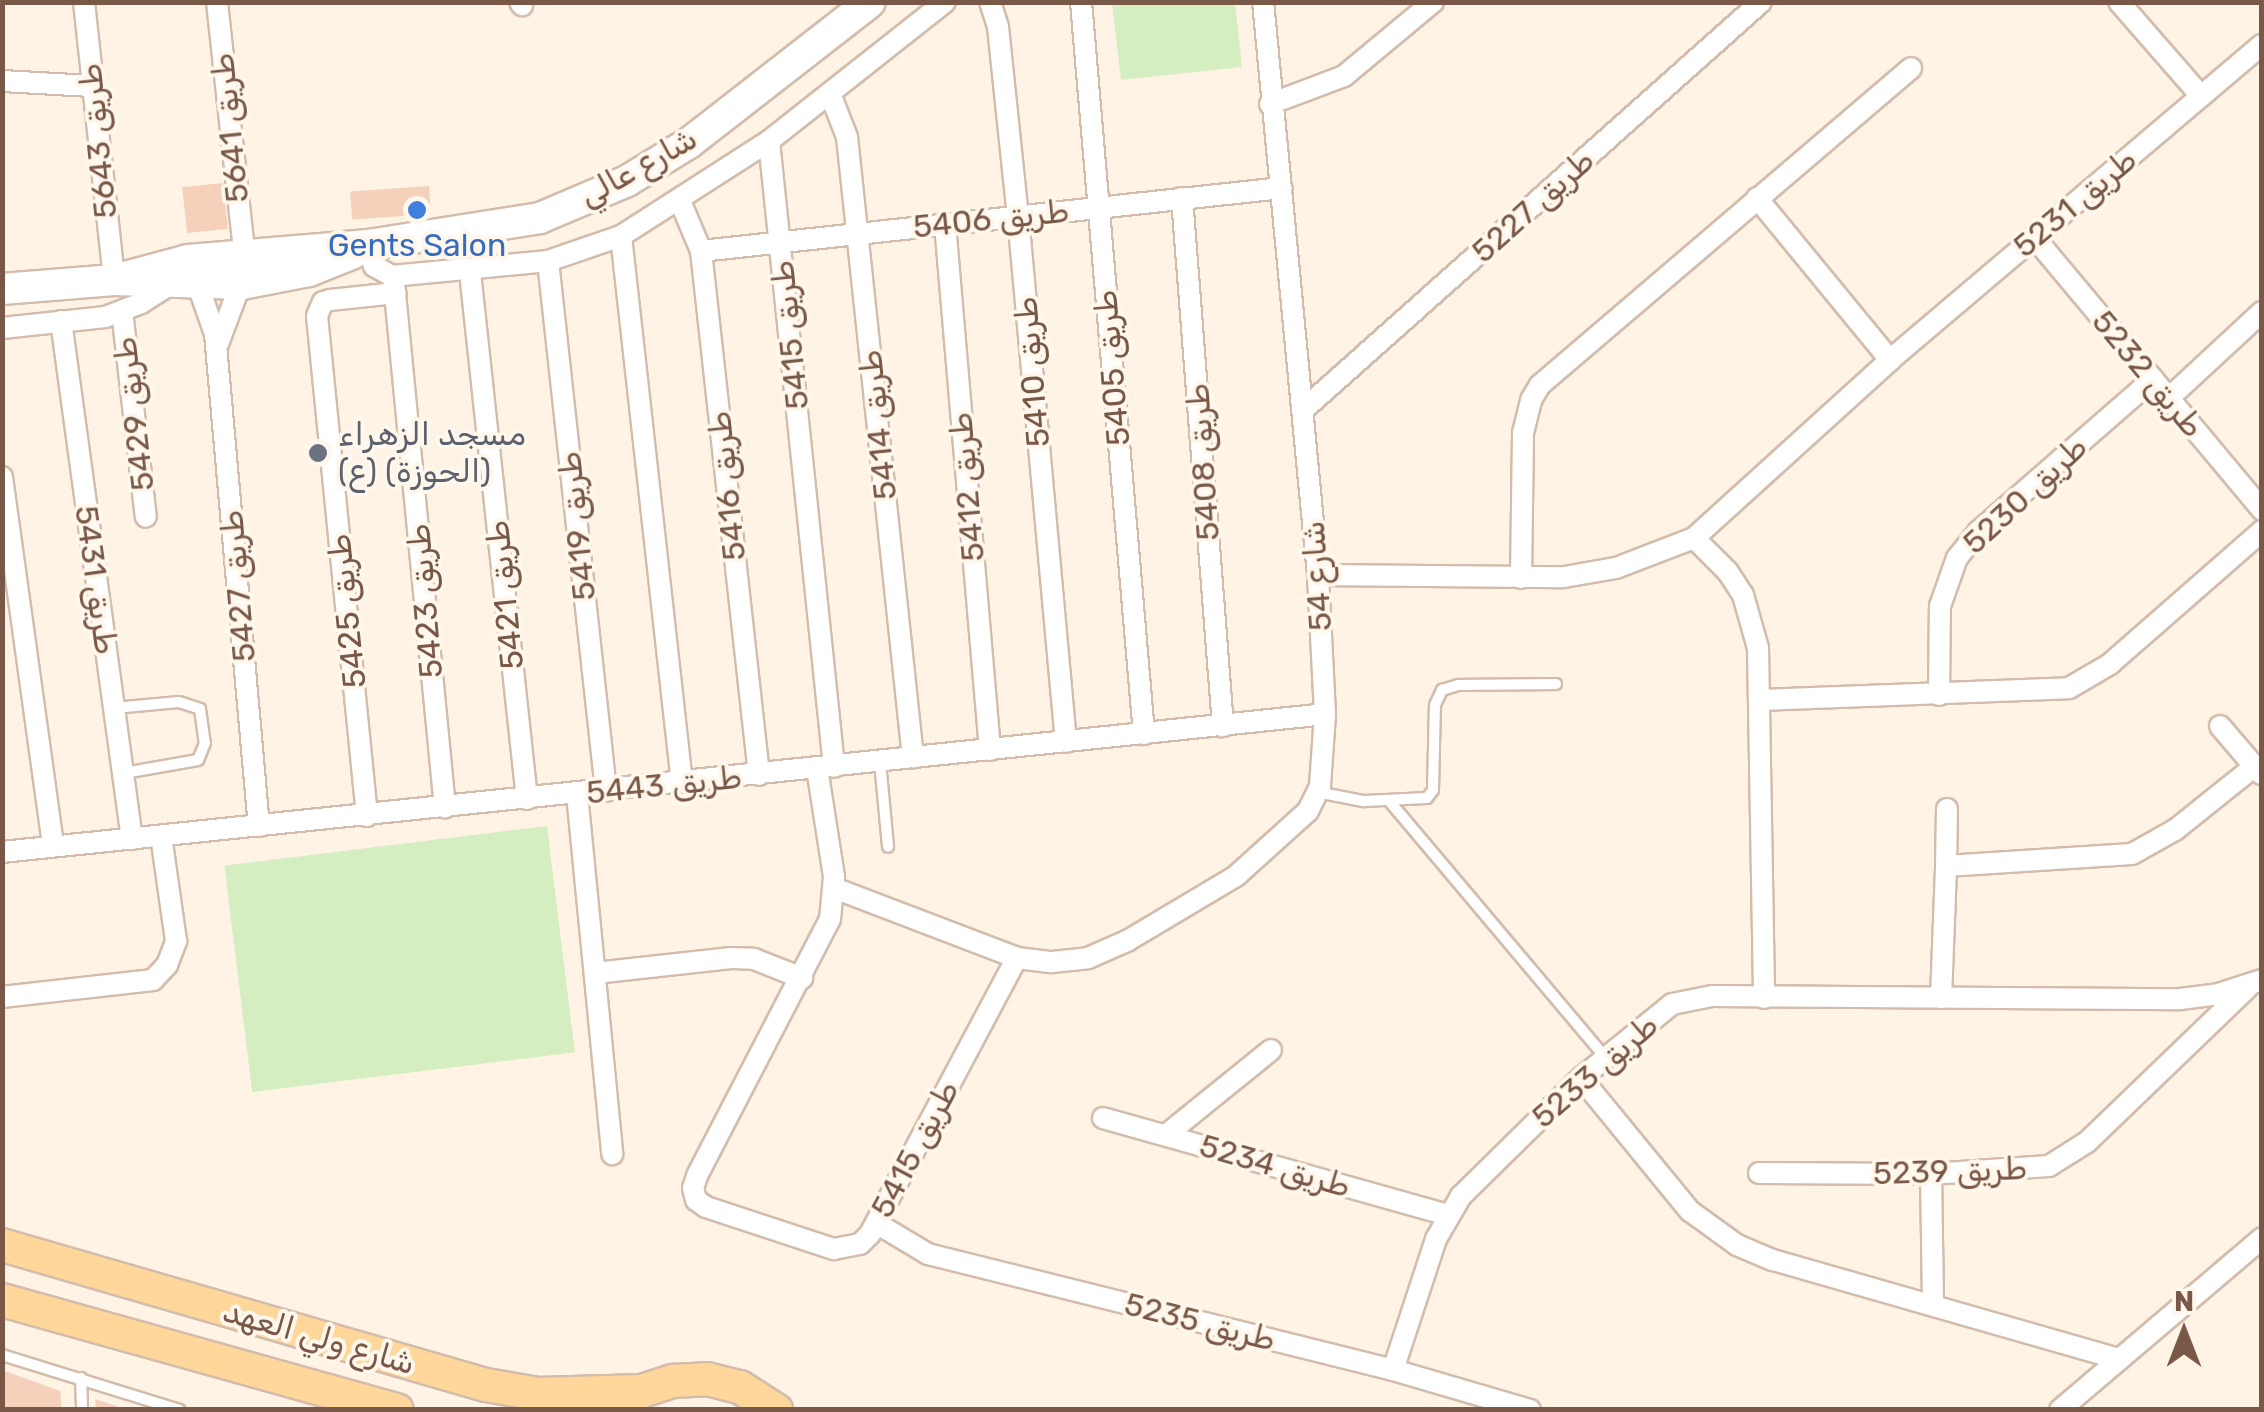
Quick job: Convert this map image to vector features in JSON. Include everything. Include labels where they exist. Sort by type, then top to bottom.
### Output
[{"type":"main road","name":"شارع ولي العهد","points":[[2,1245],[486,1385],[538,1394],[628,1400],[674,1381],[707,1379],[740,1387],[776,1410]]},
{"type":"main road","name":"شارع ولي العهد","points":[[2,1300],[398,1410]]},
{"type":"street","name":"طريق 5643","points":[[84,2],[114,280]]},
{"type":"street","name":"طريق 5641","points":[[216,2],[243,269]]},
{"type":"street","name":"شارع عالي","points":[[2,289],[243,269],[309,271],[368,245],[540,218],[627,181],[717,122],[870,2]]},
{"type":"street","points":[[368,245],[374,266],[394,285],[548,261],[621,236],[769,141],[831,96],[945,2]]},
{"type":"street","name":"طريق 5410","points":[[990,2],[998,27],[1018,216],[1066,742]]},
{"type":"street","name":"طريق 5405","points":[[1081,2],[1144,734]]},
{"type":"street","name":"شارع 54","points":[[1263,2],[1318,574],[1325,714],[1320,786]]},
{"type":"street","points":[[1270,104],[1344,76],[1432,2]]},
{"type":"street","name":"طريق 5227","points":[[1304,409],[1761,2]]},
{"type":"street","points":[[2119,2],[2201,96]]},
{"type":"street","name":"طريق 5231","points":[[1318,574],[1521,578],[1616,568],[1694,538],[1890,360],[2262,46]]},
{"type":"street","points":[[1521,578],[1524,433],[1531,400],[1540,385],[1911,68]]},
{"type":"street","points":[[2,81],[91,86]]},
{"type":"street","name":"طريق 5414","points":[[831,96],[847,138],[914,758]]},
{"type":"street","name":"طريق 5415","points":[[769,141],[834,888],[830,919],[697,1176],[693,1188],[696,1200],[706,1208],[834,1249],[860,1244],[876,1223],[1017,958]]},
{"type":"street","name":"طريق 5406","points":[[701,251],[1282,188]]},
{"type":"street","name":"طريق 5408","points":[[1182,198],[1223,726]]},
{"type":"street","points":[[1757,198],[1890,360]]},
{"type":"street","name":"طريق 5416","points":[[680,201],[701,251],[758,775]]},
{"type":"street","name":"طريق 5412","points":[[945,224],[990,750]]},
{"type":"street","points":[[621,236],[682,782]]},
{"type":"street","name":"طريق 5232","points":[[2034,237],[2262,510]]},
{"type":"street","name":"طريق 5419","points":[[548,261],[606,791]]},
{"type":"street","name":"طريق 5427","points":[[216,346],[243,269]]},
{"type":"street","name":"طريق 5421","points":[[470,272],[527,799]]},
{"type":"street","points":[[2,328],[122,311],[190,274]]},
{"type":"street","name":"طريق 5427","points":[[190,274],[213,322],[260,826]]},
{"type":"street","points":[[55,322],[67,284]]},
{"type":"street","name":"طريق 5423","points":[[394,285],[445,808]]},
{"type":"street","name":"طريق 5425","points":[[367,816],[317,316],[322,302],[394,285]]},
{"type":"street","name":"طريق 5429","points":[[122,311],[146,518]]},
{"type":"street","points":[[2169,398],[2262,312]]},
{"type":"street","name":"طريق 5431","points":[[55,322],[132,839]]},
{"type":"street","name":"طريق 5230","points":[[1939,695],[1940,606],[1957,558],[1978,531],[2153,379]]},
{"type":"street","points":[[2,477],[53,846]]},
{"type":"street","points":[[1760,700],[2044,692],[2091,678],[2262,531]]},
{"type":"street","points":[[1694,538],[1728,572],[1743,595],[1758,648],[1764,998]]},
{"type":"street","name":"طريق 5443","points":[[2,852],[1325,714]]},
{"type":"street","points":[[1946,866],[2132,854],[2175,830],[2258,771],[2220,726]]},
{"type":"street","points":[[834,888],[1017,958],[1052,962],[1088,958],[1127,941],[1236,876],[1308,811],[1320,786]]},
{"type":"street","points":[[577,794],[612,1154]]},
{"type":"street","points":[[1940,998],[1948,809]]},
{"type":"street","points":[[2,996],[154,980],[167,965],[176,942],[162,836]]},
{"type":"street","points":[[596,972],[742,958],[777,966],[802,978]]},
{"type":"street","name":"طريق 5233","points":[[1393,1370],[1446,1215],[1580,1078],[1672,1004],[1712,996],[2180,999],[2255,983]]},
{"type":"street","name":"طريق 5239","points":[[1759,1173],[2026,1171],[2070,1156],[2255,983]]},
{"type":"street","points":[[1166,1135],[1271,1050]]},
{"type":"street","points":[[1580,1078],[1690,1211],[1720,1235],[1773,1260],[2118,1359]]},
{"type":"street","name":"طريق 5234","points":[[1102,1118],[1446,1215]]},
{"type":"street","points":[[1932,1174],[1932,1304]]},
{"type":"street","name":"طريق 5235","points":[[876,1223],[928,1254],[1393,1370],[1530,1410]]},
{"type":"street","points":[[2060,1410],[2262,1238]]},
{"type":"lane","points":[[1320,786],[1328,794],[1391,802],[1431,795],[1435,706],[1442,690],[1458,685],[1556,684]]},
{"type":"lane","points":[[114,708],[191,705],[200,709],[205,744],[198,760],[123,774]]},
{"type":"lane","points":[[880,762],[888,847]]},
{"type":"lane","points":[[1391,802],[1606,1058]]},
{"type":"lane","points":[[2,1355],[180,1410]]},
{"type":"lane","points":[[81,1378],[82,1410]]},
{"type":"green space","points":[[1112,3],[1235,3],[1242,67],[1121,80]]},
{"type":"green space","points":[[547,826],[575,1052],[252,1092],[224,866]]},
{"type":"building","points":[[223,183],[228,229],[187,233],[182,187]]},
{"type":"building","points":[[429,186],[431,214],[352,219],[350,192]]},
{"type":"building","points":[[2,1370],[60,1391],[62,1410],[2,1410]]},
{"type":"building","points":[[95,1399],[125,1409],[125,1410],[96,1410]]},
{"type":"place","name":"Gents Salon","points":[[417,210]]},
{"type":"place","name":"مسجد الزهراء (ع) (الحوزة)","points":[[318,453]]}]
